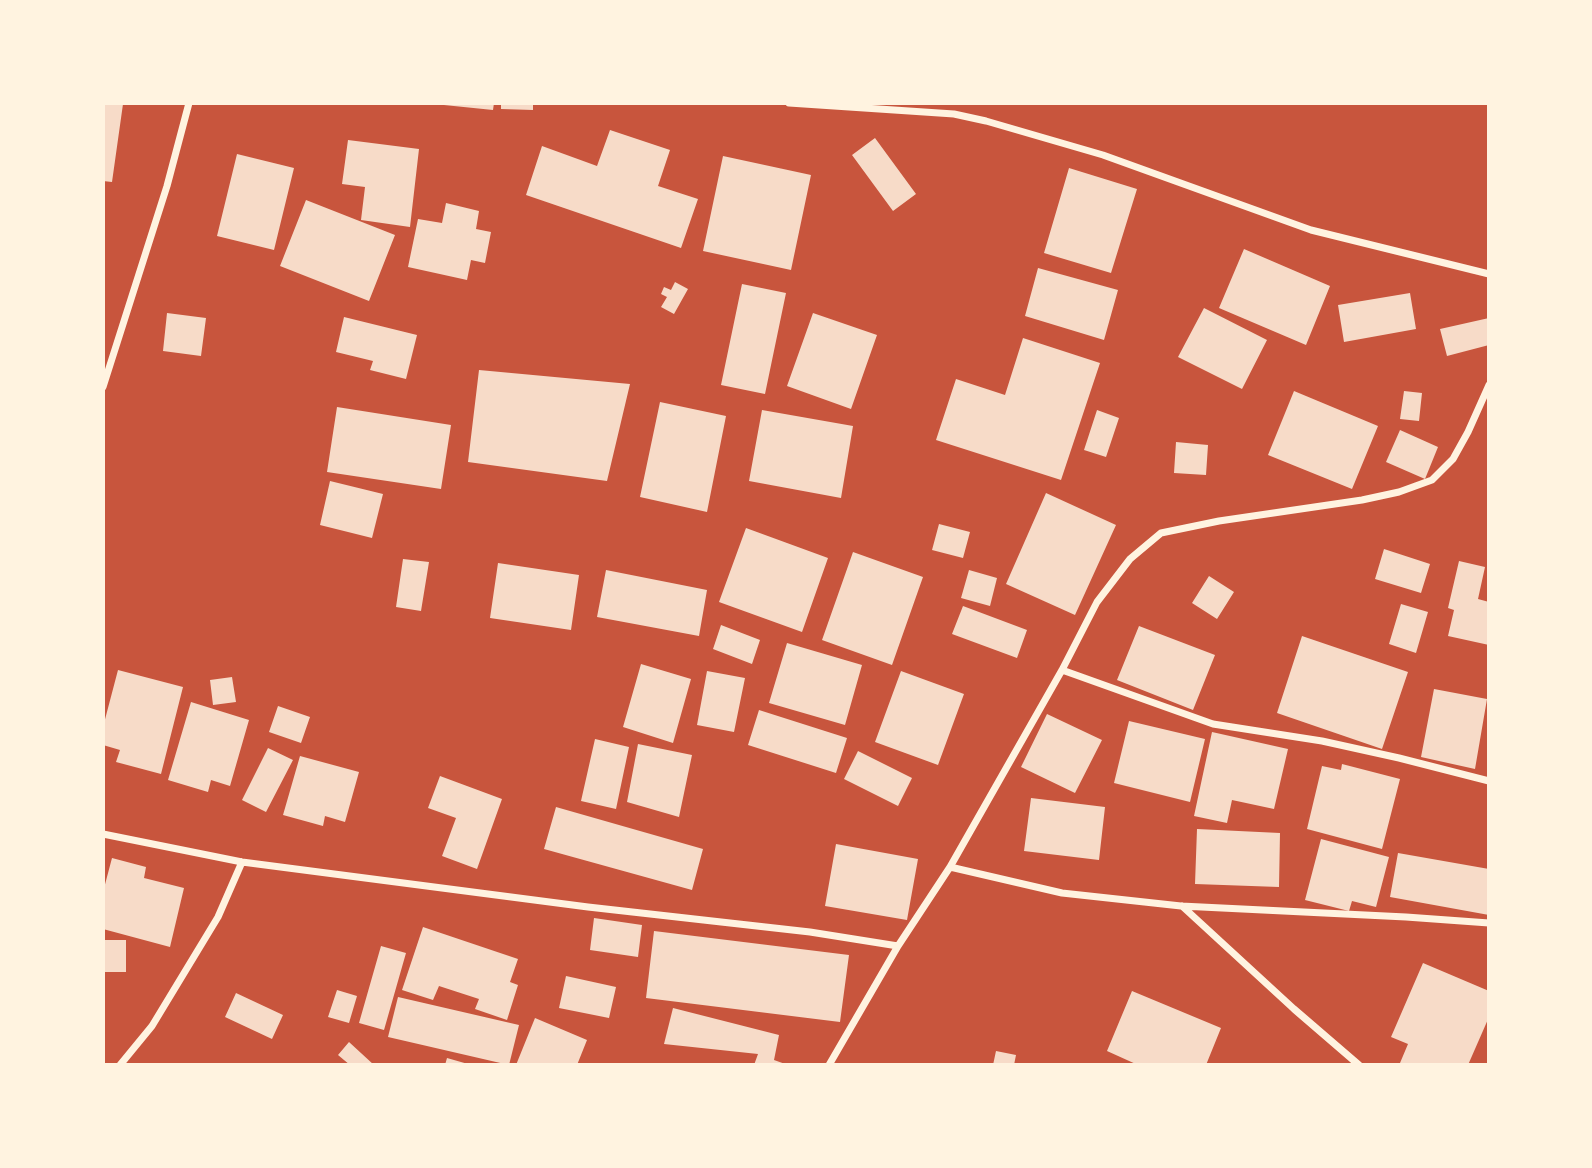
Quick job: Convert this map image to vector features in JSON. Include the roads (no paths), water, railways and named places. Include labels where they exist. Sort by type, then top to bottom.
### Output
[{"type":"street","points":[[103,387],[167,186],[189,103]]},
{"type":"street","points":[[789,103],[954,114],[986,121],[1103,155],[1311,230],[1489,274]]},
{"type":"street","points":[[829,1065],[898,946],[950,867],[1062,670],[1097,602],[1130,559],[1161,533],[1219,521],[1362,500],[1399,492],[1432,480],[1453,458],[1489,385]]},
{"type":"street","points":[[1062,670],[1213,724],[1335,744],[1489,781]]},
{"type":"street","points":[[103,834],[242,862],[588,908],[810,932],[898,946]]},
{"type":"street","points":[[120,1065],[152,1026],[218,917],[242,862]]},
{"type":"street","points":[[950,867],[1062,893],[1181,906],[1489,923]]},
{"type":"street","points":[[1181,906],[1359,1065]]}]
